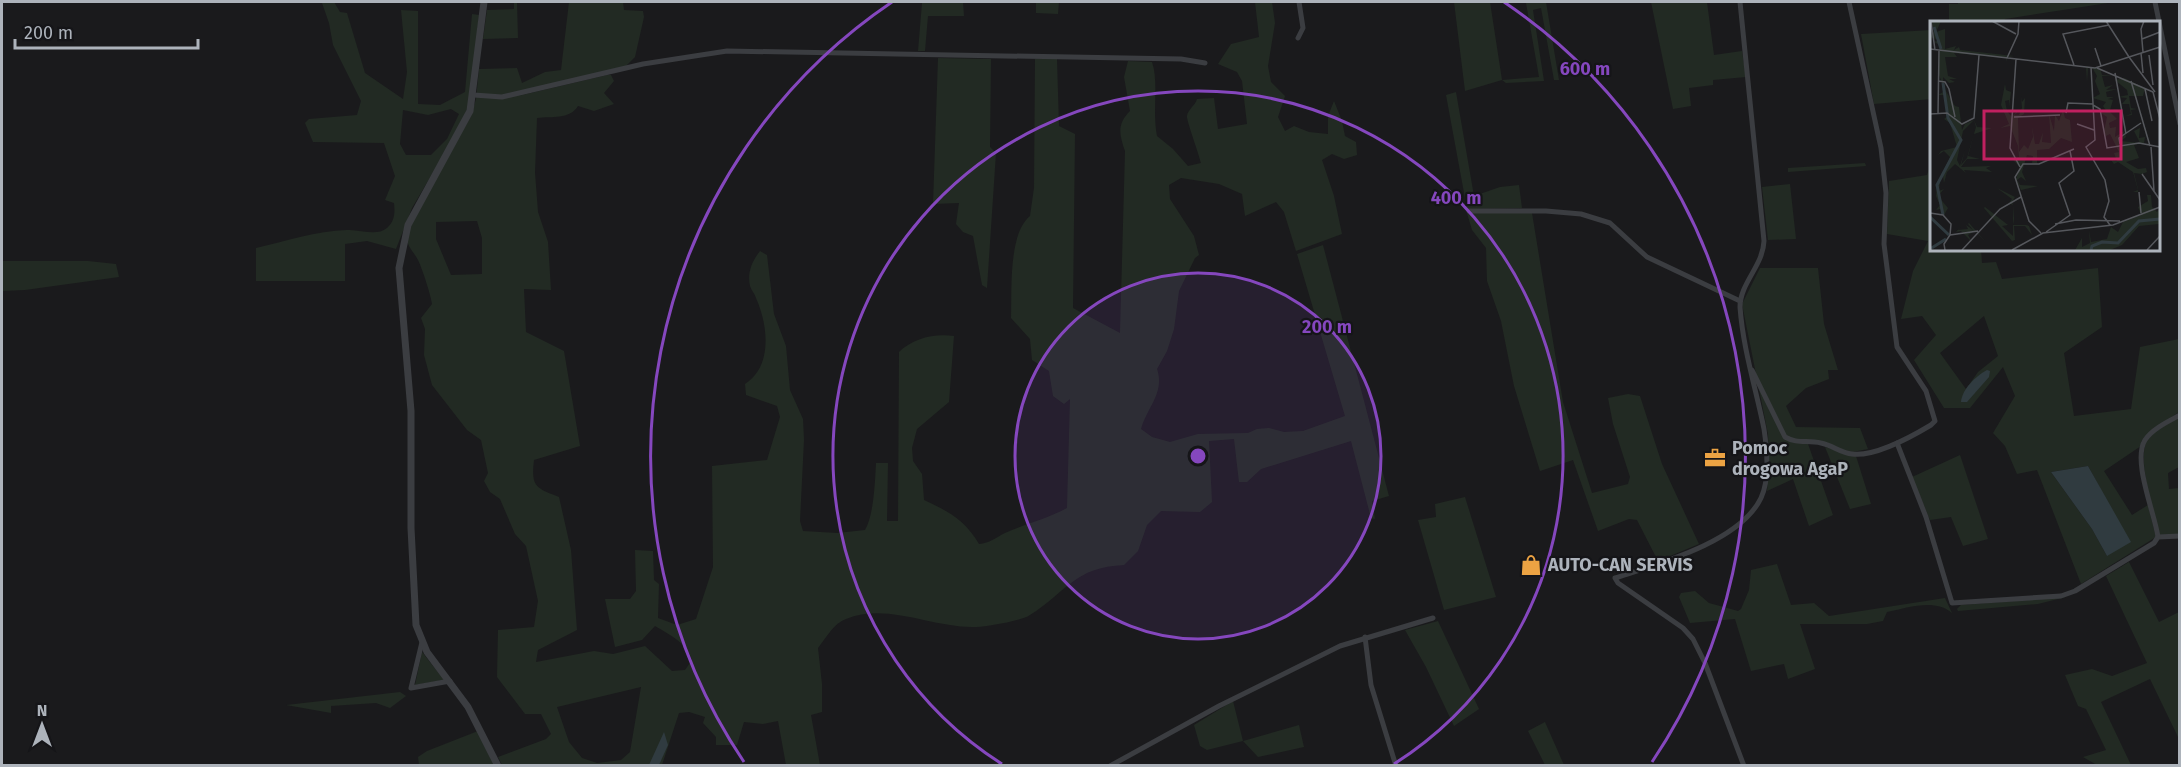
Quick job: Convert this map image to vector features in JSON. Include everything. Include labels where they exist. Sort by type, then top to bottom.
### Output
[{"type":"street","points":[[484,2],[474,95],[464,127],[427,187],[409,223],[400,256],[400,282],[412,437],[413,598],[416,625],[422,642],[468,707],[498,765]]},
{"type":"street","points":[[1298,38],[1303,28],[1299,2]]},
{"type":"street","points":[[1740,2],[1764,241],[1762,254],[1740,302],[1749,366],[1766,452],[1764,489],[1757,504],[1730,530],[1707,543],[1615,578],[1618,584],[1683,628],[1693,639],[1705,663],[1744,765]]},
{"type":"street","points":[[1749,366],[1785,437],[1794,442],[1826,444],[1852,454],[1897,443],[1935,421],[1926,391],[1897,347],[1884,244],[1886,193],[1881,148],[1849,2]]},
{"type":"street","points":[[2155,2],[2159,21]]},
{"type":"street","points":[[2160,26],[2180,124]]},
{"type":"street","points":[[474,95],[502,97],[644,64],[727,51],[1181,59],[1205,63]]},
{"type":"street","points":[[1469,211],[1546,211],[1581,214],[1610,223],[1647,257],[1740,302]]},
{"type":"street","points":[[1897,443],[1926,517],[1952,603],[2061,596],[2075,591],[2154,543],[2158,537],[2144,481],[2144,442],[2150,434],[2180,415]]},
{"type":"street","points":[[2158,537],[2180,536]]},
{"type":"street","points":[[1110,765],[1272,679],[1340,646],[1433,618]]},
{"type":"street","points":[[1365,637],[1371,685],[1396,765]]},
{"type":"street","points":[[422,642],[411,688],[450,681]]},
{"type":"shaded area","points":[[313,2],[334,2],[340,12],[347,13],[365,73],[403,99],[407,72],[401,10],[418,11],[418,104],[440,105],[465,92],[472,14],[479,15],[469,105],[458,130],[412,208],[396,249],[367,241],[345,244],[345,281],[256,281],[256,248],[324,232],[383,231],[392,222],[394,216],[394,203],[385,200],[395,176],[384,143],[313,142],[305,123],[309,119],[357,115],[361,101],[333,45],[322,3]],"holes":[[[451,109],[459,114],[447,139],[431,155],[406,155],[400,144],[403,110],[428,115]]]},
{"type":"shaded area","points":[[514,2],[517,2],[518,38],[483,39],[487,10],[514,9]]},
{"type":"shaded area","points":[[569,2],[623,2],[624,10],[643,11],[644,17],[635,57],[626,66],[518,96],[607,75],[611,75],[614,81],[604,93],[614,104],[594,111],[578,106],[570,114],[537,118],[535,173],[538,212],[548,242],[551,290],[524,289],[526,332],[564,351],[580,446],[534,460],[533,475],[536,485],[559,497],[571,550],[577,630],[538,650],[536,662],[594,651],[613,654],[645,646],[672,671],[685,670],[692,660],[682,644],[655,626],[642,640],[615,647],[605,599],[630,599],[636,591],[635,550],[653,551],[654,580],[659,584],[658,618],[677,625],[696,619],[713,567],[712,466],[767,460],[780,417],[777,406],[746,395],[745,384],[760,367],[766,344],[763,320],[749,281],[751,267],[760,251],[767,255],[774,314],[786,346],[790,390],[803,419],[800,521],[803,531],[837,533],[865,530],[872,507],[876,463],[888,463],[887,521],[898,521],[899,352],[918,340],[939,335],[954,336],[949,402],[917,429],[912,448],[913,461],[922,474],[924,500],[955,517],[979,544],[1067,508],[1070,399],[1064,404],[1053,396],[1049,371],[1032,360],[1030,339],[1011,318],[1015,249],[1023,224],[1030,216],[1034,188],[1035,59],[1057,59],[1059,126],[1075,134],[1073,308],[1120,333],[1125,151],[1120,130],[1123,120],[1130,111],[1124,77],[1128,61],[1152,62],[1155,78],[1157,136],[1188,166],[1201,163],[1187,116],[1197,99],[1214,98],[1218,129],[1247,124],[1242,81],[1237,72],[1218,64],[1231,44],[1259,37],[1255,2],[1272,2],[1275,23],[1268,66],[1271,82],[1285,96],[1278,117],[1285,131],[1294,126],[1309,132],[1328,134],[1328,116],[1334,101],[1345,136],[1356,142],[1357,155],[1344,159],[1332,154],[1322,160],[1334,196],[1342,234],[1296,251],[1284,212],[1276,202],[1245,216],[1242,194],[1219,184],[1181,178],[1169,185],[1170,199],[1194,236],[1199,255],[1195,258],[1179,291],[1174,329],[1167,351],[1157,369],[1159,385],[1157,393],[1141,429],[1152,437],[1170,442],[1198,434],[1248,433],[1257,429],[1269,428],[1284,432],[1303,431],[1345,416],[1297,254],[1323,245],[1389,496],[1372,501],[1375,519],[1371,518],[1351,441],[1261,469],[1247,482],[1239,482],[1234,439],[1209,441],[1212,502],[1200,512],[1161,511],[1147,525],[1138,551],[1124,565],[1093,570],[1072,582],[1026,617],[1004,623],[961,627],[878,613],[846,619],[838,624],[818,648],[822,712],[811,715],[820,765],[786,765],[778,721],[763,724],[744,722],[737,745],[716,745],[716,737],[703,723],[705,717],[689,712],[679,713],[662,765],[502,765],[498,757],[546,739],[551,734],[541,714],[525,714],[497,677],[498,630],[534,627],[538,601],[526,546],[515,534],[500,499],[490,492],[484,481],[488,473],[481,440],[467,430],[432,385],[424,355],[425,329],[421,318],[432,304],[422,269],[407,240],[415,215],[471,116],[476,99],[479,69],[517,68],[522,83],[545,72],[561,70]],"holes":[[[477,221],[482,238],[482,274],[451,275],[436,239],[436,222]],[[641,687],[630,752],[621,760],[597,763],[582,758],[569,742],[557,707]]]},
{"type":"shaded area","points":[[963,2],[964,16],[928,16],[925,51],[918,51],[922,3]]},
{"type":"shaded area","points":[[1036,2],[1059,2],[1058,14],[1036,13]]},
{"type":"shaded area","points":[[1454,2],[1490,2],[1502,80],[1465,91]]},
{"type":"shaded area","points":[[1546,2],[1559,80],[1554,80],[1541,8],[1533,10],[1544,81],[1506,83],[1502,80],[1539,77],[1526,3]]},
{"type":"shaded area","points":[[1651,2],[1707,2],[1714,55],[1742,51],[1746,77],[1713,80],[1713,85],[1689,88],[1691,106],[1673,109]]},
{"type":"shaded area","points":[[1958,2],[2108,2],[2005,19],[2004,21],[1949,21],[1949,4],[1958,4]]},
{"type":"shaded area","points":[[1930,30],[1930,99],[1874,104],[1861,34]]},
{"type":"shaded area","points":[[938,58],[991,59],[990,147],[996,153],[987,288],[982,285],[973,236],[963,232],[956,224],[959,203],[933,204]]},
{"type":"shaded area","points":[[1456,92],[1474,196],[1500,187],[1519,185],[1522,208],[1467,209],[1446,95]]},
{"type":"shaded area","points":[[1865,163],[1866,166],[1788,172],[1788,168]]},
{"type":"shaded area","points":[[1930,166],[1930,250],[1981,250],[1982,263],[1996,262],[2002,279],[2098,268],[2102,327],[2064,353],[2074,416],[2131,409],[2140,347],[2179,339],[2179,412],[2151,431],[2141,442],[2141,446],[2104,471],[2132,515],[2148,505],[2156,537],[2081,584],[2037,470],[2017,474],[2005,446],[1993,433],[2015,396],[2003,367],[1970,408],[1944,408],[1914,360],[1936,335],[1922,316],[1901,319],[1913,271],[1928,241],[1887,234],[1889,181],[1927,175]],"holes":[[[1984,316],[1998,356],[1978,372],[1966,389],[1940,353]],[[2088,466],[2100,488],[2107,556],[2092,529],[2051,472]]]},
{"type":"shaded area","points":[[1790,184],[1796,239],[1768,240],[1762,187]]},
{"type":"shaded area","points":[[1467,213],[1532,213],[1563,402],[1592,493],[1628,484],[1630,477],[1613,424],[1608,398],[1628,394],[1640,396],[1662,464],[1699,544],[1658,561],[1637,520],[1629,519],[1598,531],[1573,460],[1540,471],[1514,386],[1501,321],[1487,281],[1486,248],[1472,230]]},
{"type":"shaded area","points":[[2,261],[88,261],[116,264],[119,277],[2,291]]},
{"type":"shaded area","points":[[1760,268],[1818,268],[1824,324],[1838,370],[1828,370],[1829,379],[1806,388],[1786,406],[1796,427],[1860,428],[1868,449],[1853,452],[1807,441],[1833,515],[1809,526],[1793,479],[1767,491],[1768,434],[1742,304]]},
{"type":"shaded area","points":[[1987,370],[1990,371],[1989,377],[1967,402],[1961,402],[1970,383]]},
{"type":"shaded area","points":[[2179,417],[2179,467],[2168,473],[2169,489],[2179,488],[2179,534],[2160,535],[2145,476],[2144,452],[2146,443],[2152,435]]},
{"type":"shaded area","points":[[1825,447],[1856,456],[1871,504],[1850,509]]},
{"type":"shaded area","points":[[1960,455],[1988,539],[1963,546],[1951,517],[1930,520],[1912,477]]},
{"type":"shaded area","points":[[2088,466],[2131,542],[2107,556],[2092,529],[2051,472]]},
{"type":"shaded area","points":[[1465,497],[1496,597],[1444,610],[1418,520],[1436,517],[1435,504]]},
{"type":"shaded area","points":[[2129,562],[2159,622],[2179,612],[2179,739],[2150,679],[2101,702],[2131,765],[2097,765],[2083,757],[2106,750],[2086,709],[2078,706],[2065,675],[2092,669],[2112,676],[2147,663],[2106,576]]},
{"type":"shaded area","points":[[1777,564],[1791,605],[1814,603],[1829,616],[1945,598],[1952,613],[1945,608],[1921,605],[1887,612],[1883,621],[1867,624],[1800,624],[1815,669],[1788,679],[1784,664],[1751,671],[1735,619],[1690,623],[1679,597],[1681,593],[1695,591],[1709,603],[1738,611],[1749,590],[1751,570]]},
{"type":"shaded area","points":[[2066,597],[2038,604],[1958,611],[1957,609],[1961,605]]},
{"type":"shaded area","points":[[1438,621],[1479,709],[1454,726],[1426,667],[1405,630]]},
{"type":"shaded area","points":[[422,652],[444,680],[415,685]]},
{"type":"shaded area","points":[[400,692],[406,696],[390,708],[376,703],[331,706],[331,713],[286,705]]},
{"type":"shaded area","points":[[1233,701],[1243,741],[1207,750],[1200,746],[1194,725]]},
{"type":"shaded area","points":[[1545,722],[1564,765],[1545,765],[1528,731]]},
{"type":"shaded area","points":[[1299,725],[1304,747],[1258,757],[1243,741]]},
{"type":"shaded area","points":[[478,731],[496,765],[419,765],[418,757],[427,751]]},
{"type":"shaded area","points":[[664,732],[668,745],[659,765],[649,765]]},
{"type":"place","name":"Pomoc drogowa AgaP","points":[[1715,458]]},
{"type":"place","name":"AUTO-CAN SERVIS","points":[[1531,565]]}]
